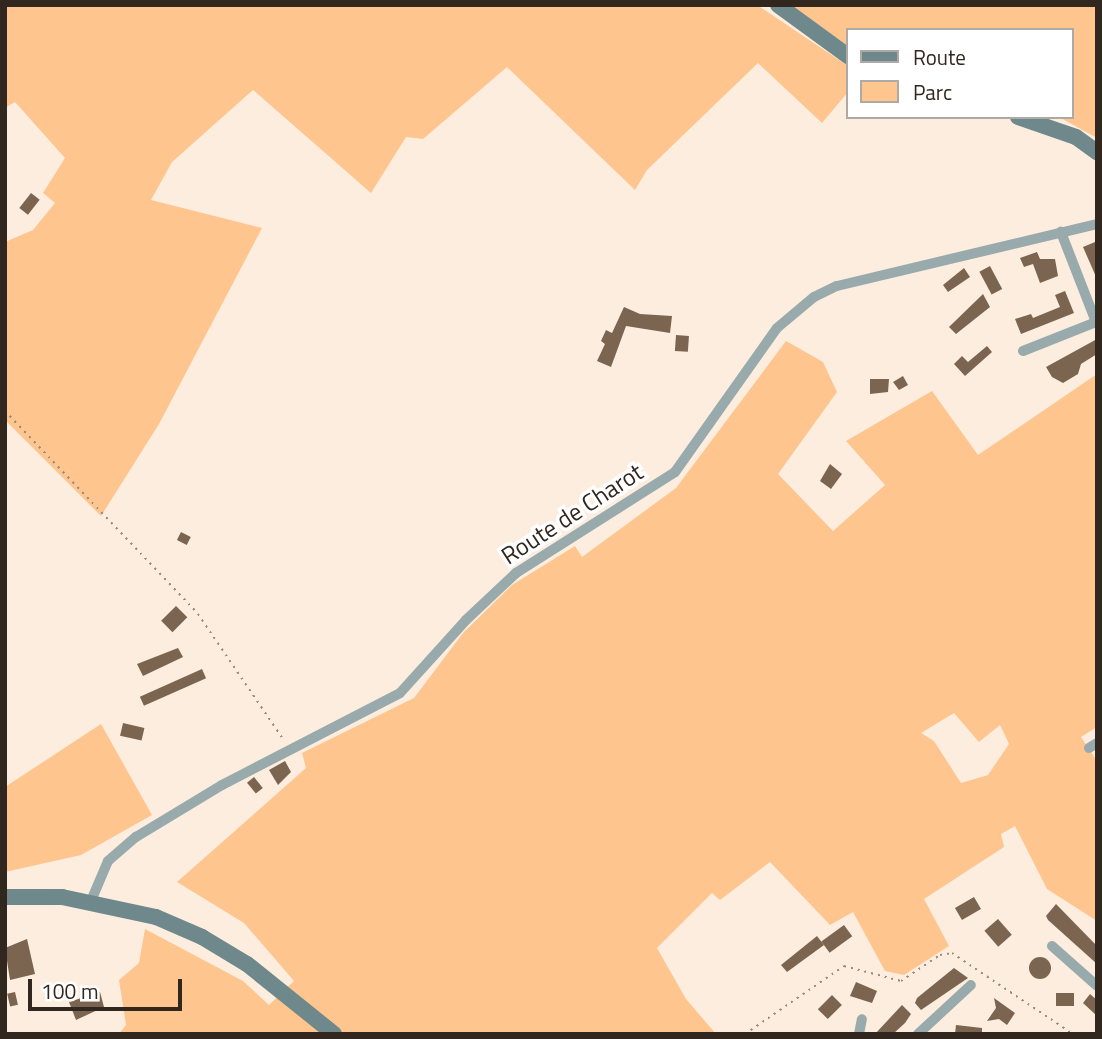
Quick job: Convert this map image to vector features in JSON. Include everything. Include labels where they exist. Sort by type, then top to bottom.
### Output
[{"type":"street","points":[[778,5],[846,54]]},
{"type":"street","points":[[1024,119],[1076,137],[1097,152]]},
{"type":"street","name":"Route de Charot","points":[[91,901],[108,861],[120,849],[289,749],[400,693],[466,620],[516,573],[675,472],[778,328],[814,297],[837,286],[1097,224]]},
{"type":"street","points":[[1023,351],[1096,322],[1061,232]]},
{"type":"street","points":[[5,897],[91,901],[156,917],[202,937],[280,988],[334,1034]]},
{"type":"street","points":[[1052,946],[1097,986]]},
{"type":"street","points":[[918,1034],[976,983]]},
{"type":"street","points":[[859,1034],[862,1019]]},
{"type":"path","points":[[5,411],[198,614],[289,749]]},
{"type":"path","points":[[745,1034],[844,966],[901,981],[940,954],[961,956],[1073,1034]]},
{"type":"path","points":[[976,983],[991,979]]},
{"type":"green space","points":[[5,5],[757,5],[846,65],[846,94],[822,123],[758,63],[647,170],[635,190],[507,67],[423,139],[406,137],[371,193],[253,90],[172,162],[151,200],[262,228],[159,424],[101,516],[5,420],[5,242],[33,230],[55,203],[43,193],[65,158],[15,102],[5,108]]},
{"type":"green space","points":[[790,5],[1097,5],[1097,138],[1063,119],[1074,119],[1074,28],[846,28],[846,45]]},
{"type":"green space","points":[[786,341],[823,362],[837,392],[778,474],[833,531],[885,485],[846,441],[932,391],[978,455],[1097,374],[1097,727],[1081,737],[1097,761],[1097,921],[1047,889],[1015,826],[1001,834],[1004,847],[924,899],[949,946],[904,975],[885,971],[853,912],[830,925],[770,862],[720,900],[712,893],[657,948],[686,999],[716,1034],[119,1034],[126,1025],[119,980],[139,963],[145,929],[243,981],[269,1005],[294,981],[244,923],[177,882],[306,768],[302,753],[414,698],[463,633],[512,585],[575,546],[582,557],[676,488]],"holes":[[[954,713],[979,742],[1000,725],[1009,744],[988,775],[961,783],[934,741],[921,733]]]},
{"type":"green space","points":[[101,724],[152,815],[81,855],[5,872],[5,787]]},
{"type":"building","points":[[31,193],[40,200],[28,215],[19,208]]},
{"type":"building","points":[[1095,242],[1097,248],[1097,279],[1083,247]]},
{"type":"building","points":[[1037,252],[1040,259],[1055,259],[1058,276],[1040,283],[1033,264],[1024,267],[1020,258]]},
{"type":"building","points":[[990,266],[1002,289],[992,295],[979,272]]},
{"type":"building","points":[[964,268],[970,277],[948,292],[943,285]]},
{"type":"building","points":[[1065,291],[1074,313],[1021,334],[1015,319],[1031,314],[1033,318],[1060,307],[1055,295]]},
{"type":"building","points":[[983,294],[990,307],[956,334],[949,327]]},
{"type":"building","points":[[624,307],[640,314],[672,316],[670,333],[626,326],[611,367],[597,361],[605,344],[601,341],[606,330],[612,333]]},
{"type":"building","points":[[676,335],[689,336],[688,352],[675,351]]},
{"type":"building","points":[[1097,339],[1097,354],[1081,364],[1078,374],[1063,383],[1052,377],[1046,367]]},
{"type":"building","points":[[987,346],[992,352],[965,376],[954,364],[962,356],[968,362]]},
{"type":"building","points":[[903,376],[908,385],[899,390],[893,382]]},
{"type":"building","points":[[870,379],[889,379],[888,392],[870,394]]},
{"type":"building","points":[[830,464],[842,474],[831,489],[820,481]]},
{"type":"building","points":[[181,532],[191,537],[187,545],[177,540]]},
{"type":"building","points":[[176,606],[187,617],[172,632],[161,621]]},
{"type":"building","points":[[178,648],[183,657],[143,676],[137,664]]},
{"type":"building","points":[[202,669],[206,678],[144,706],[140,697]]},
{"type":"building","points":[[123,723],[144,728],[142,741],[120,736]]},
{"type":"building","points":[[285,761],[291,772],[278,785],[269,770]]},
{"type":"building","points":[[254,777],[263,788],[256,794],[247,783]]},
{"type":"building","points":[[974,897],[981,909],[962,920],[955,908]]},
{"type":"building","points":[[1056,904],[1097,946],[1097,964],[1048,920],[1046,916]]},
{"type":"building","points":[[998,919],[1012,935],[998,947],[984,931]]},
{"type":"building","points":[[844,925],[852,936],[830,953],[821,941]]},
{"type":"building","points":[[817,936],[824,945],[787,972],[781,965]]},
{"type":"building","points":[[27,939],[35,974],[10,980],[5,948]]},
{"type":"building","points":[[1040,957],[1048,960],[1051,968],[1048,976],[1040,979],[1032,976],[1029,968],[1032,960]]},
{"type":"building","points":[[954,968],[968,978],[921,1010],[915,1003],[917,998]]},
{"type":"building","points":[[856,982],[877,991],[872,1003],[850,996]]},
{"type":"building","points":[[15,992],[18,1005],[10,1006],[7,994]]},
{"type":"building","points":[[100,992],[104,1007],[76,1020],[69,1002]]},
{"type":"building","points":[[1056,993],[1074,993],[1074,1006],[1056,1006]]},
{"type":"building","points":[[1090,994],[1097,1000],[1097,1016],[1083,1003]]},
{"type":"building","points":[[832,995],[842,1005],[828,1019],[818,1009]]},
{"type":"building","points":[[994,998],[1015,1013],[1007,1025],[999,1019],[987,1021],[996,1008]]},
{"type":"building","points":[[902,1005],[911,1014],[905,1023],[893,1034],[875,1034]]},
{"type":"building","points":[[956,1025],[982,1028],[982,1034],[955,1034]]}]
